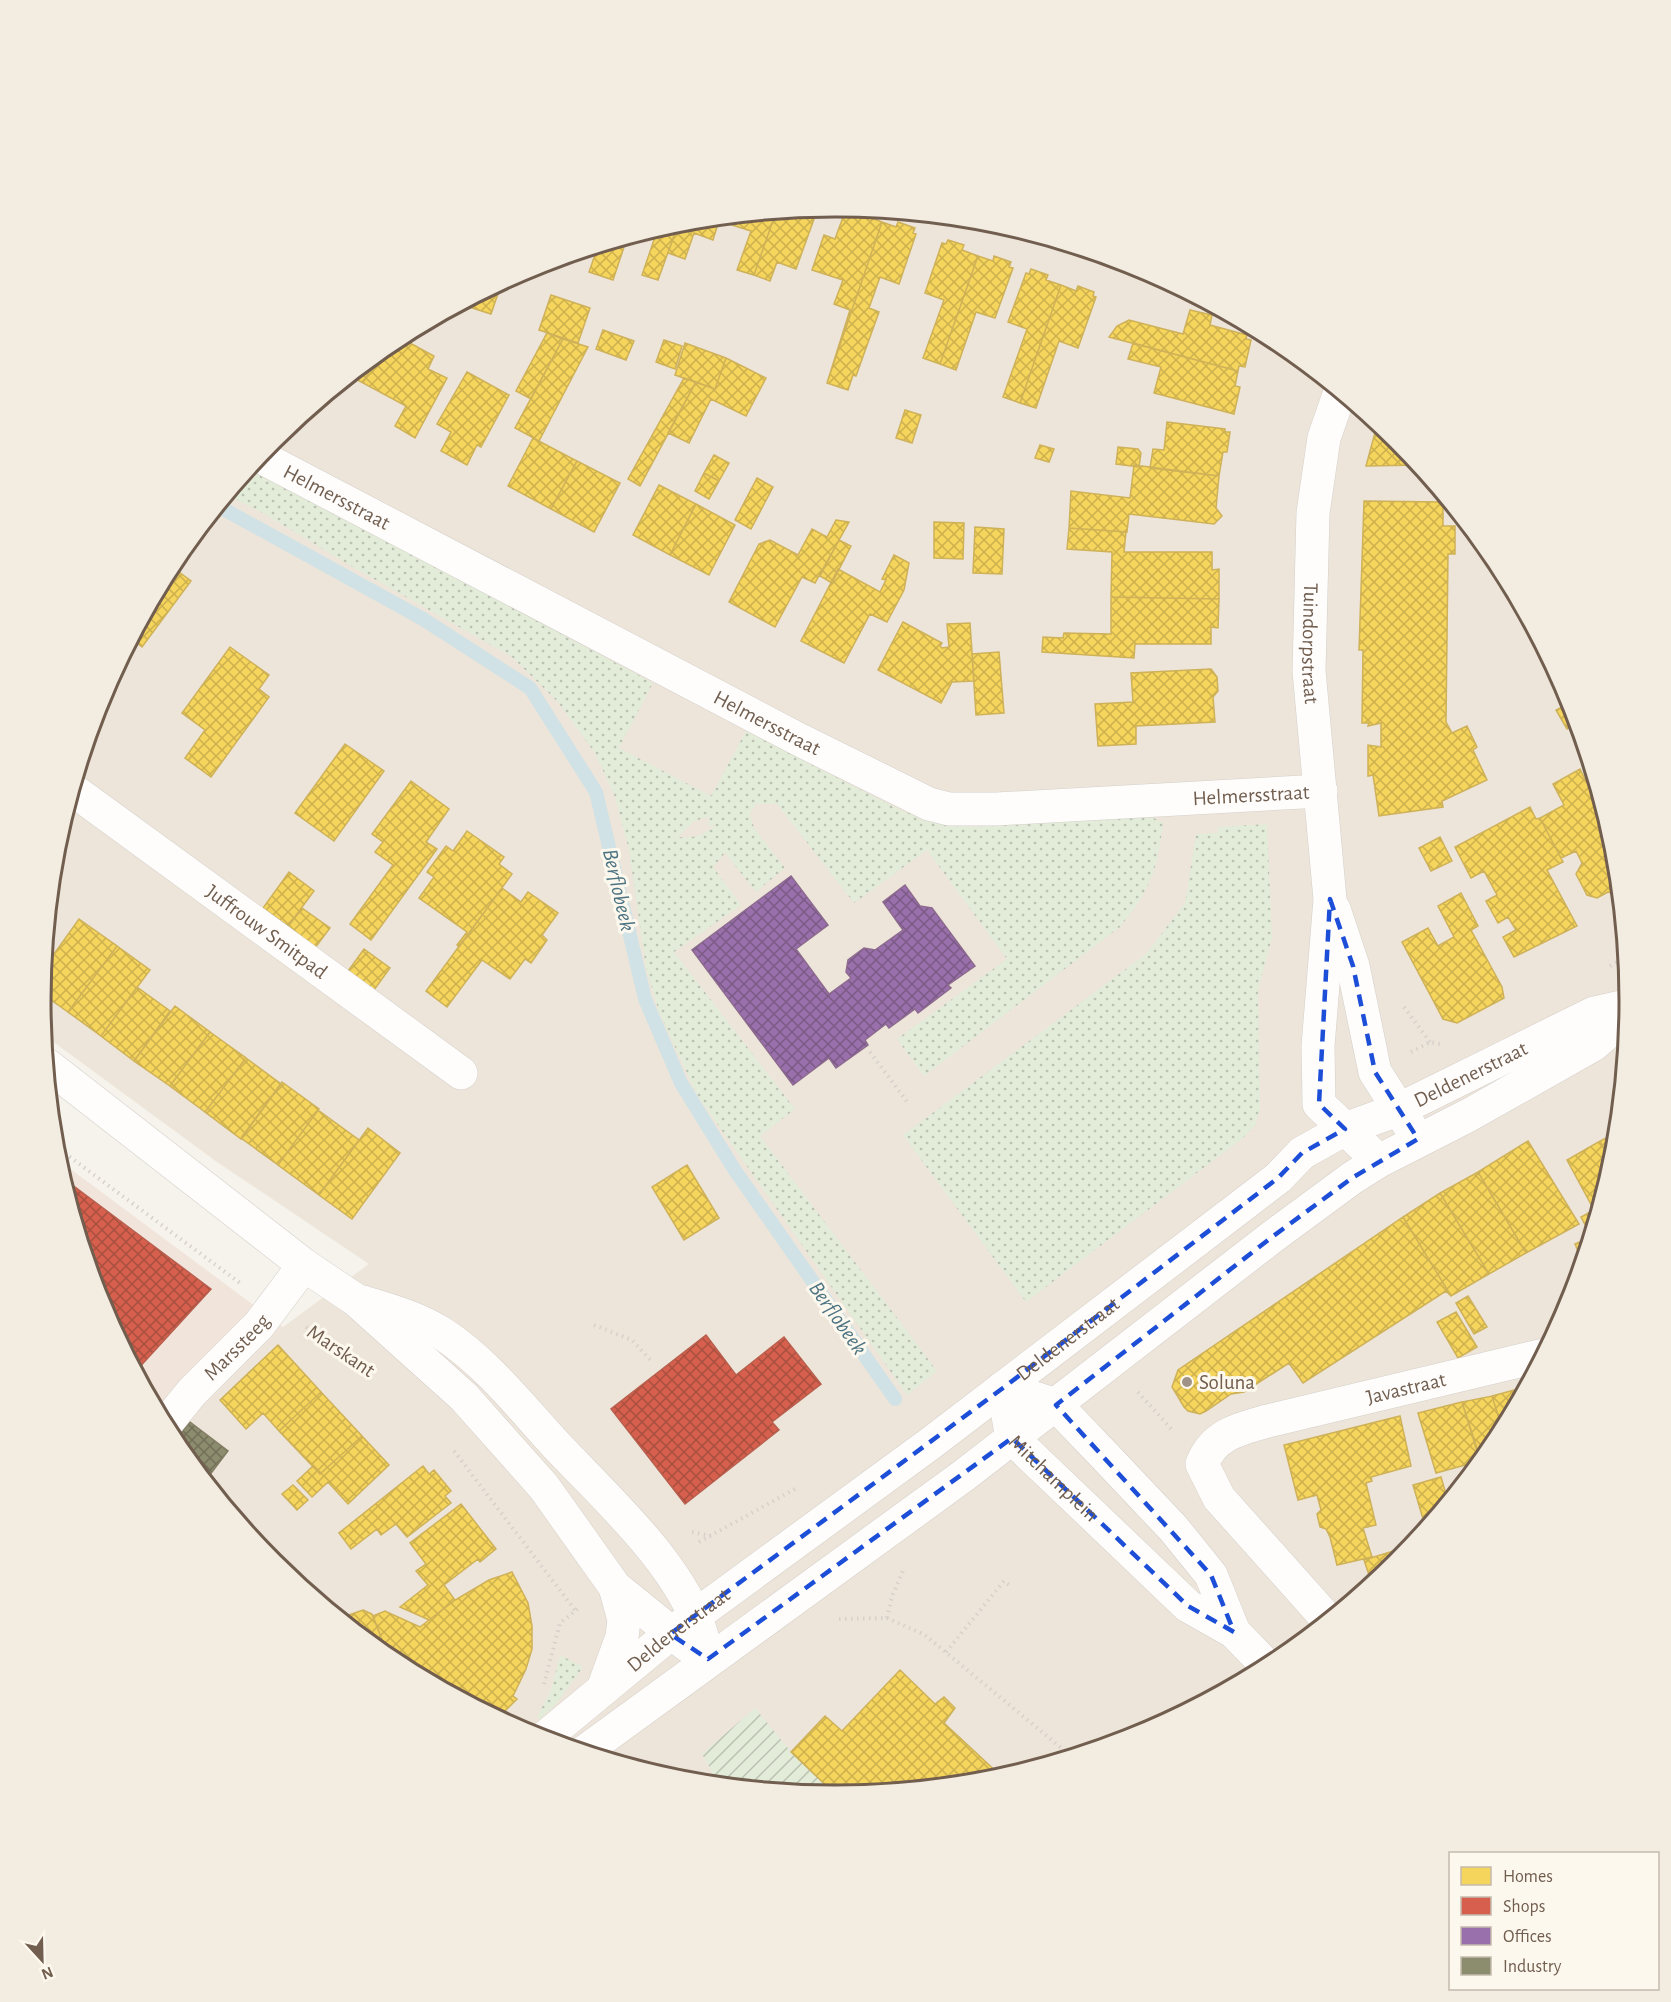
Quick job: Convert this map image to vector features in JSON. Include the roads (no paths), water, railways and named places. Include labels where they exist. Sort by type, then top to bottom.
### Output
[{"type":"street","name":"Tuindorpstraat","points":[[1338,399],[1324,438],[1313,513],[1309,671],[1330,899],[1318,1046],[1319,1104],[1379,1161]]},
{"type":"street","name":"Helmersstraat","points":[[268,461],[871,777],[929,804],[949,809],[997,809],[1321,791]]},
{"type":"street","name":"Juffrouw Smitpad","points":[[79,794],[461,1073]]},
{"type":"street","name":"Tuindorpstraat","points":[[1330,899],[1353,966],[1375,1072],[1418,1139]]},
{"type":"street","name":"Deldenerstraat","points":[[551,1732],[670,1635],[1004,1388],[1087,1322],[1278,1178],[1302,1153],[1346,1129],[1400,1109],[1594,1013],[1620,1007]]},
{"type":"street","name":"Deldenerstraat","points":[[591,1747],[708,1659],[816,1584],[1056,1405],[1272,1237],[1379,1161],[1418,1139],[1469,1115],[1593,1045],[1619,1022]]},
{"type":"street","name":"Marskant","points":[[55,1071],[304,1265],[356,1300],[465,1397],[543,1487],[615,1587],[670,1635],[708,1659]]},
{"type":"street","name":"Marssteeg","points":[[171,1418],[192,1392],[259,1325],[304,1265]]},
{"type":"street","name":"Marskant","points":[[356,1300],[414,1317],[445,1335],[474,1359],[525,1410],[662,1562],[697,1616],[708,1659]]},
{"type":"street","name":"Javastraat","points":[[1323,1615],[1219,1498],[1202,1464],[1208,1450],[1220,1438],[1233,1431],[1268,1421],[1534,1357]]},
{"type":"street","name":"Mitchamplein","points":[[1234,1632],[1210,1575],[1173,1528],[1056,1405],[1004,1388],[1012,1438],[1188,1606],[1234,1632],[1261,1659]]},
{"type":"street","name":"Marskant","points":[[603,1690],[617,1650],[624,1620],[615,1587]]},
{"type":"waterway","name":"Berflobeek","points":[[224,510],[423,619],[530,688],[596,792],[645,999],[681,1083],[734,1169],[895,1399]]},
{"type":"place","name":"Soluna","points":[[1187,1382]]}]
